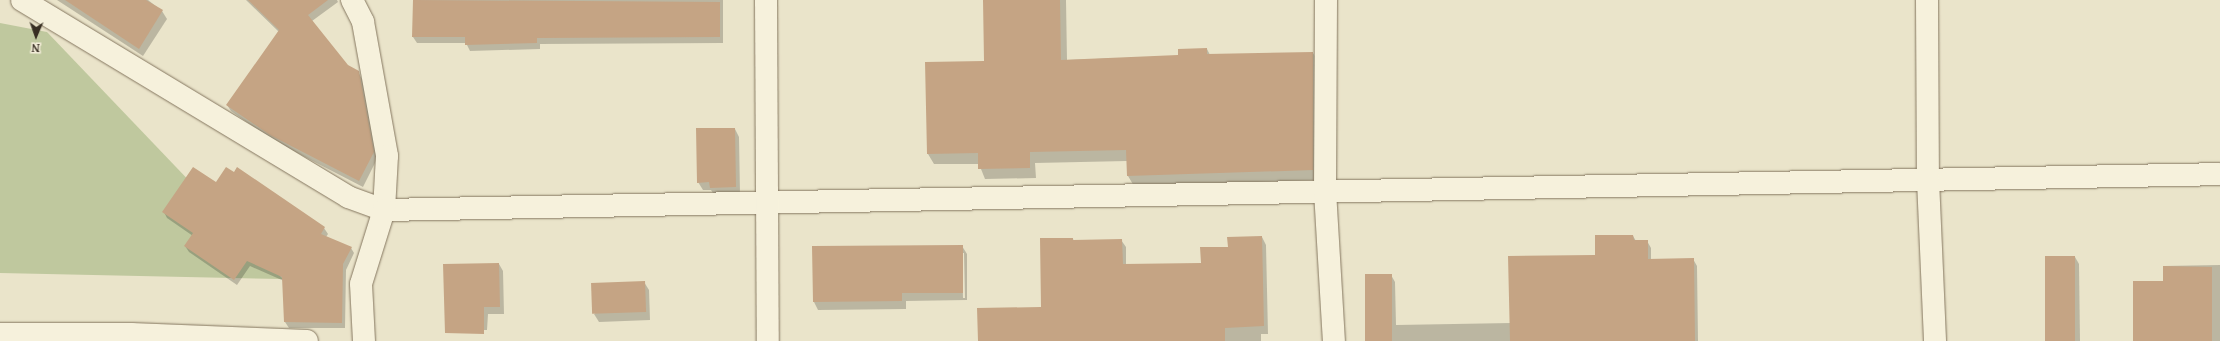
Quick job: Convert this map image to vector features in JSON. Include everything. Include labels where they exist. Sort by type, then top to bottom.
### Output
[{"type":"street","points":[[22,0],[348,197],[384,210],[2220,174]]},
{"type":"street","points":[[352,0],[363,22],[387,156],[384,210],[361,284],[364,341]]},
{"type":"street","points":[[766,0],[768,341]]},
{"type":"street","points":[[1326,0],[1325,191],[1334,341]]},
{"type":"street","points":[[1927,0],[1928,180],[1935,341]]},
{"type":"street","points":[[0,334],[131,334],[308,341]]},
{"type":"green space","points":[[0,23],[47,32],[283,279],[0,273]]},
{"type":"building","points":[[65,0],[146,0],[163,10],[139,49]]},
{"type":"building","points":[[248,0],[328,0],[308,15],[348,65],[359,71],[374,152],[359,181],[270,135],[226,105],[279,30]]},
{"type":"building","points":[[413,0],[720,2],[720,37],[537,38],[537,43],[465,45],[465,37],[412,37]]},
{"type":"building","points":[[983,0],[1060,0],[1061,60],[1178,55],[1178,49],[1207,48],[1207,54],[1313,52],[1313,170],[1127,176],[1126,150],[1030,152],[1030,168],[978,169],[978,153],[927,154],[925,62],[984,61]]},
{"type":"building","points":[[696,128],[735,128],[736,187],[710,188],[709,182],[697,183]]},
{"type":"building","points":[[193,167],[216,182],[226,167],[234,172],[237,167],[325,227],[321,234],[352,247],[343,264],[342,323],[284,322],[282,277],[247,261],[234,280],[184,246],[193,233],[162,212]]},
{"type":"building","points":[[1595,235],[1633,235],[1634,240],[1648,240],[1648,259],[1694,258],[1695,341],[1510,341],[1508,256],[1595,255]]},
{"type":"building","points":[[1262,236],[1264,326],[1225,328],[1225,341],[978,341],[977,308],[1041,307],[1040,238],[1073,238],[1073,240],[1122,239],[1123,264],[1201,263],[1200,247],[1228,247],[1227,237]]},
{"type":"building","points":[[963,245],[963,293],[902,293],[902,301],[813,302],[812,246]]},
{"type":"building","points":[[2045,256],[2075,256],[2075,341],[2045,341]]},
{"type":"building","points":[[499,263],[500,307],[484,307],[484,334],[445,333],[443,264]]},
{"type":"building","points":[[2163,266],[2212,267],[2212,341],[2133,341],[2133,281],[2163,281]]},
{"type":"building","points":[[1365,274],[1392,274],[1392,341],[1365,341]]},
{"type":"building","points":[[645,281],[646,312],[592,314],[591,283]]}]
